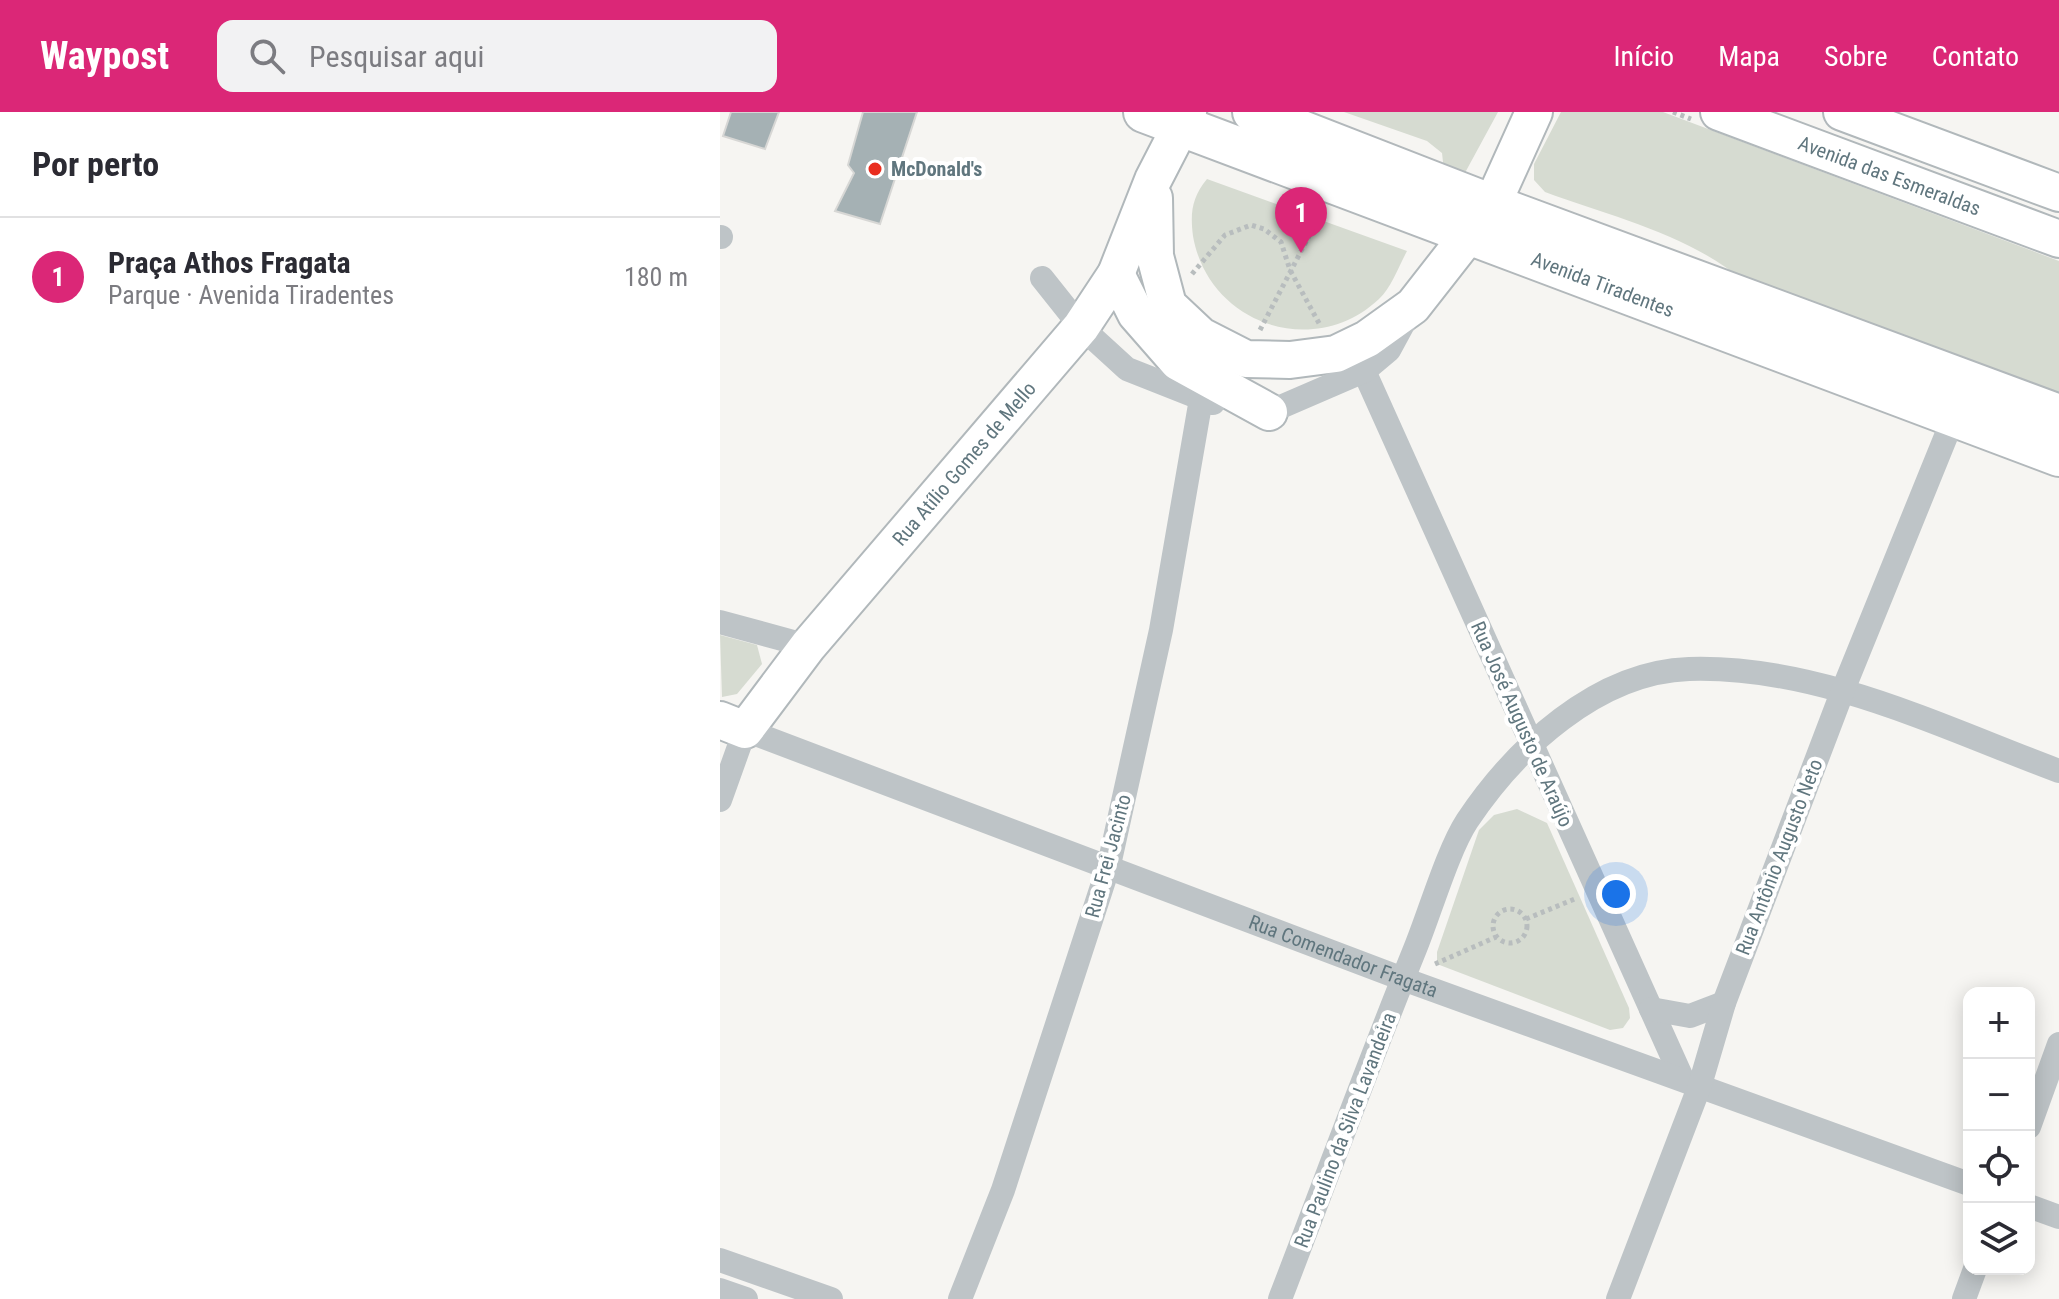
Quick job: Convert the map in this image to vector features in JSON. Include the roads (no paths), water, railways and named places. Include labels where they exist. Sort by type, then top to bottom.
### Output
[{"type":"main road","name":"Avenida Tiradentes","points":[[1144,112],[1185,119],[1336,186],[1480,220],[2059,415]]},
{"type":"main road","name":"Avenida Tiradentes","points":[[1253,112],[1480,220],[1953,419],[2059,456]]},
{"type":"main road","points":[[1153,180],[1155,256],[1168,305],[1201,336],[1246,359],[1350,362],[1367,339],[1413,306],[1480,220],[1534,112]]},
{"type":"main road","name":"Avenida das Esmeraldas","points":[[1719,112],[2059,239]]},
{"type":"main road","points":[[1842,112],[2059,193]]},
{"type":"main road","name":"Rua Atílio Gomes de Mello","points":[[732,725],[808,646],[1081,327],[1116,274],[1153,180],[1185,119]]},
{"type":"main road","points":[[1116,274],[1136,314],[1178,362],[1269,412]]},
{"type":"street","points":[[1042,278],[1081,327],[1127,369],[1201,399],[1269,412],[1350,362]]},
{"type":"street","name":"Rua José Augusto de Araújo","points":[[1350,362],[1530,743],[1651,1009],[1691,1081]]},
{"type":"street","name":"Rua Frei Jacinto","points":[[960,1299],[1003,1190],[1109,865],[1161,630],[1201,399]]},
{"type":"street","name":"Rua Antônio Augusto Neto","points":[[1618,1299],[1691,1081],[1724,1003],[1843,690],[1953,419]]},
{"type":"street","points":[[720,622],[808,646]]},
{"type":"street","name":"Rua Paulino da Silva Lavandeira","points":[[1280,1299],[1466,823],[1530,743],[1601,694],[1639,679],[1686,669],[1750,672],[1843,690],[2059,771]]},
{"type":"street","points":[[720,800],[732,725]]},
{"type":"street","name":"Rua Comendador Fragata","points":[[732,725],[1109,865],[1403,979],[1963,1182]]},
{"type":"street","points":[[1651,1009],[1690,1016],[1724,1003]]},
{"type":"street","points":[[2035,1110],[2059,1044]]},
{"type":"street","points":[[2035,1208],[2059,1217]]},
{"type":"street","points":[[720,1260],[831,1299]]},
{"type":"street","points":[[1964,1299],[1973,1275]]},
{"type":"street","points":[[720,1290],[746,1299]]},
{"type":"place","name":"McDonald's","points":[[875,169]]},
{"type":"place","name":"Praça Athos Fragata","points":[[1301,253]]}]
